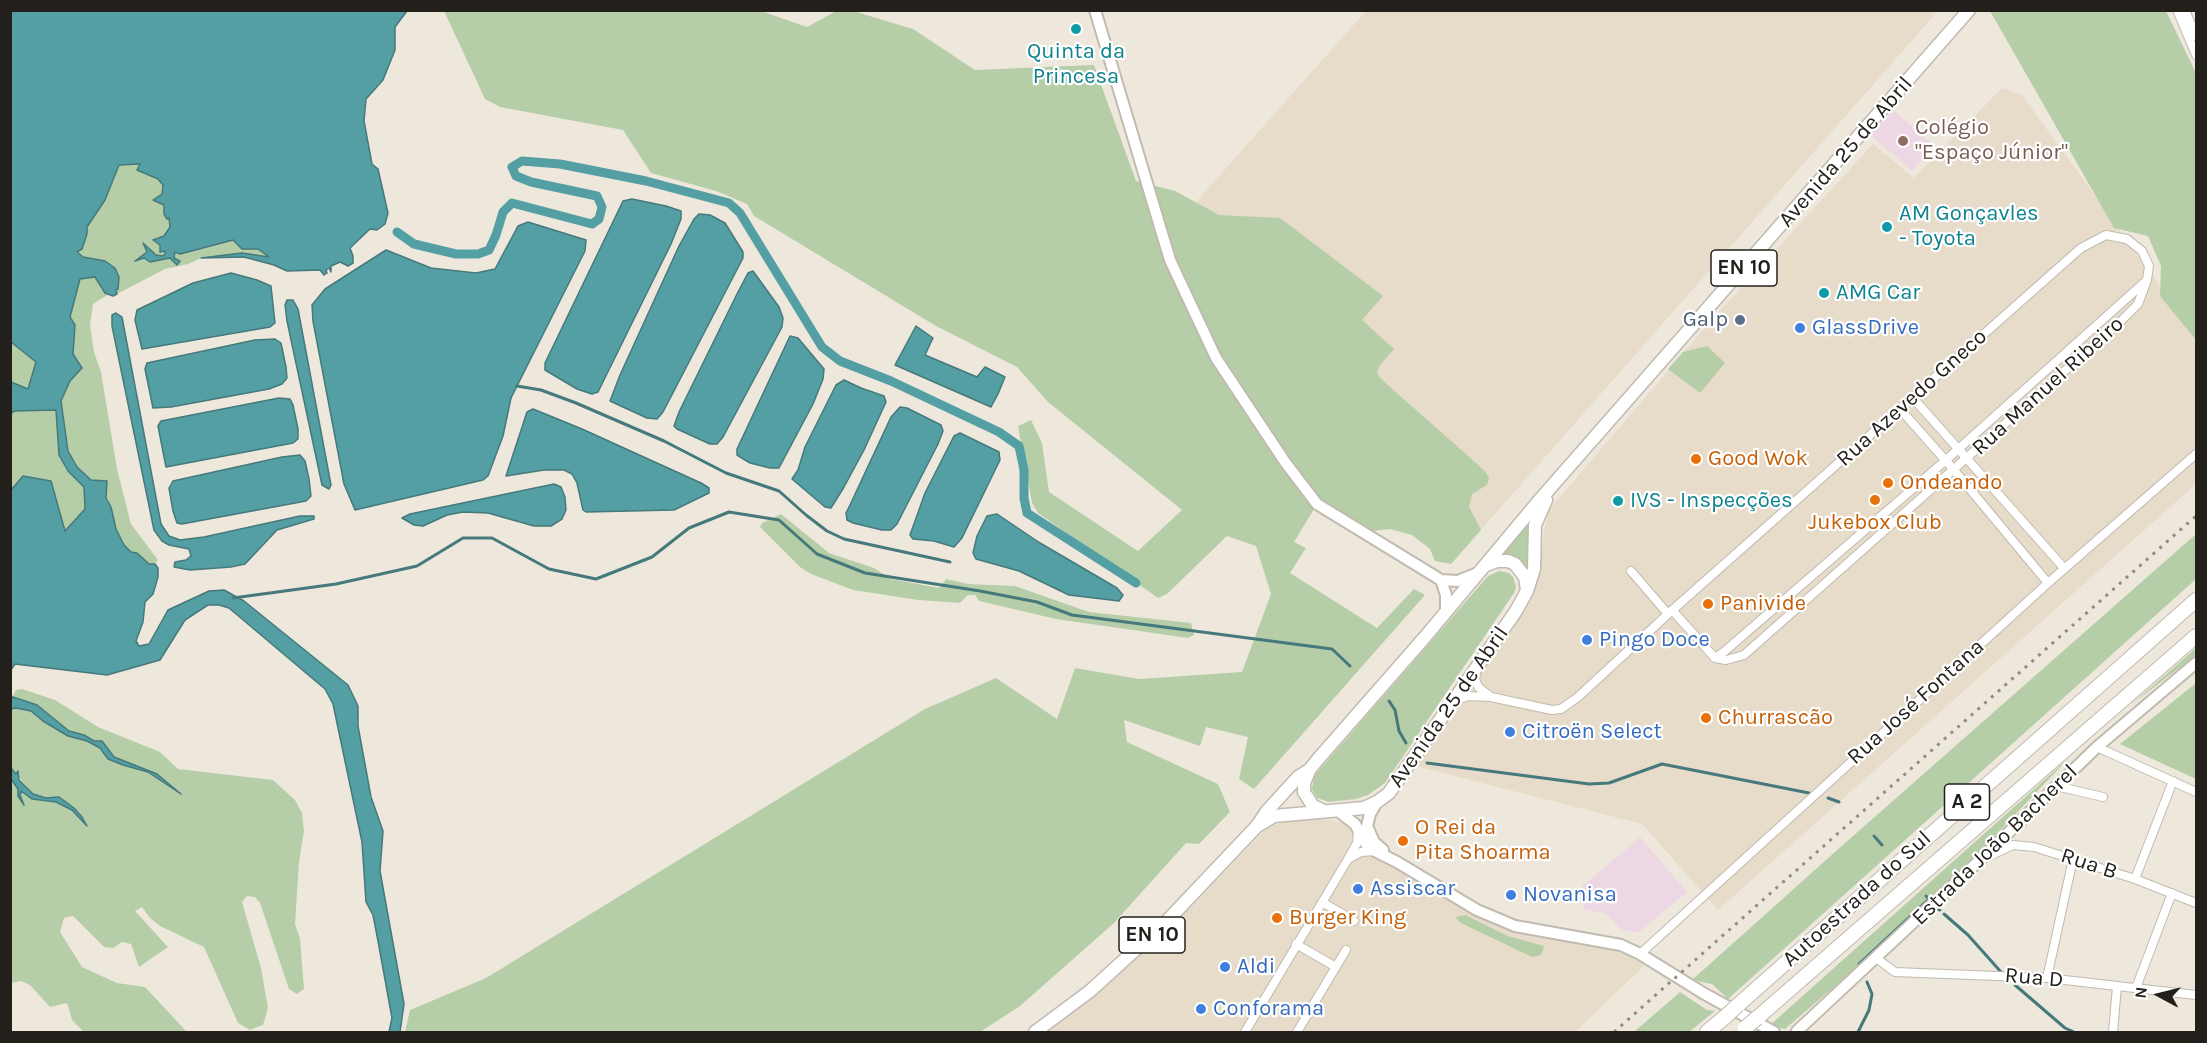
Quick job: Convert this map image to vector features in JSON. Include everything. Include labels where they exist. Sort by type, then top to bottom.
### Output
[{"type":"highway","name":"Autoestrada do Sul","points":[[1707,1032],[2196,600]]},
{"type":"highway","name":"Autoestrada do Sul","points":[[1743,1030],[2196,636]]},
{"type":"main road","name":"Avenida 25 de Abril","points":[[1035,1032],[1090,990],[1135,951],[1187,901],[1257,826],[1267,811],[1298,777],[1310,769],[1969,10]]},
{"type":"main road","name":"Avenida 25 de Abril","points":[[1257,826],[1274,816],[1364,808],[1389,793],[1516,611],[1527,591],[1534,569],[1535,525],[1556,483]]},
{"type":"main road","points":[[1482,569],[1497,561],[1508,561],[1515,564],[1525,577],[1527,591]]},
{"type":"main road","points":[[1310,769],[1304,783],[1304,792],[1313,806],[1324,811]]},
{"type":"street","points":[[1095,10],[1170,260],[1216,358],[1285,462],[1317,504],[1441,580],[1458,581],[1482,569]]},
{"type":"street","points":[[2177,10],[2196,55]]},
{"type":"street","points":[[2185,10],[2196,36]]},
{"type":"street","name":"Rua Azevedo Gneco","points":[[1453,702],[1467,696],[1491,697],[1551,710],[1561,709],[1578,697],[1670,612],[2081,248],[2106,235],[2127,239],[2142,250],[2149,266],[2147,280]]},
{"type":"street","points":[[1631,571],[1715,658],[1959,449],[2147,280]]},
{"type":"street","name":"Rua Manuel Ribeiro","points":[[1715,658],[1726,660],[1744,654],[1968,458],[2121,321],[2138,304],[2147,280]]},
{"type":"street","points":[[1913,398],[2064,568]]},
{"type":"street","points":[[1900,409],[1946,460],[2048,583]]},
{"type":"street","name":"Rua José Fontana","points":[[1640,954],[2064,568],[2196,454]]},
{"type":"street","points":[[1441,580],[1446,594],[1446,611]]},
{"type":"street","name":"Estrada João Bacherel","points":[[1795,1032],[1980,860],[2097,747],[2196,663]]},
{"type":"street","points":[[1477,668],[1475,675],[1477,684],[1482,692],[1491,697]]},
{"type":"street","points":[[2097,747],[2196,792]]},
{"type":"street","points":[[2135,879],[2174,782]]},
{"type":"street","points":[[2056,786],[2103,797]]},
{"type":"street","points":[[1377,802],[1367,826],[1374,842],[1397,862]]},
{"type":"street","points":[[1338,811],[1355,824],[1366,844],[1375,852],[1397,862],[1477,910],[1515,926],[1621,945],[1774,1032]]},
{"type":"street","points":[[1245,1032],[1348,859],[1356,843],[1358,830]]},
{"type":"street","name":"Rua B","points":[[1980,860],[2013,845],[2034,848],[2135,879],[2196,903]]},
{"type":"street","points":[[1348,859],[1361,852],[1375,852]]},
{"type":"street","points":[[2047,978],[2073,859]]},
{"type":"street","points":[[2136,988],[2172,893]]},
{"type":"street","points":[[1322,902],[1354,921]]},
{"type":"street","points":[[1296,944],[1336,967]]},
{"type":"street","points":[[1297,1032],[1346,950]]},
{"type":"street","name":"Rua D","points":[[1876,958],[1894,972],[2047,978],[2196,995]]},
{"type":"street","points":[[2112,1032],[2117,986]]},
{"type":"shaded area","points":[[1366,11],[1938,11],[1451,564],[1187,212]]},
{"type":"shaded area","points":[[2002,88],[2022,95],[2196,335],[2196,484],[1718,910],[1642,824],[1416,766],[1534,590],[1548,511],[1715,316],[1873,144],[1914,178]]},
{"type":"shaded area","name":"Colégio \"Espaço Júnior\"","points":[[1893,110],[1934,146],[1912,171],[1871,135]]},
{"type":"shaded area","points":[[1309,819],[1342,823],[1512,929],[1620,952],[1645,965],[1575,1032],[1043,1032],[1066,1017],[1111,980],[1193,905],[1267,828]]},
{"type":"shaded area","points":[[1640,837],[1687,892],[1638,933],[1622,930],[1606,913],[1585,910],[1578,890]]},
{"type":"green space","points":[[444,11],[761,11],[807,27],[836,11],[853,11],[913,29],[975,70],[1094,65],[1136,181],[1175,191],[1219,215],[1280,218],[1383,296],[1362,320],[1394,349],[1380,365],[1377,373],[1485,471],[1489,478],[1487,485],[1472,494],[1469,507],[1481,530],[1451,564],[1435,561],[1430,549],[1412,535],[1390,529],[1373,531],[1322,501],[1314,509],[1294,542],[1306,548],[1290,573],[1377,628],[1414,589],[1425,595],[1254,789],[1239,779],[1248,737],[1206,727],[1200,746],[1124,720],[1127,742],[1218,784],[1230,812],[1199,844],[1186,843],[1114,923],[1020,1006],[980,1032],[405,1032],[410,1010],[486,978],[925,709],[996,678],[1057,719],[1075,668],[1139,679],[1242,672],[1271,594],[1256,546],[1227,536],[1167,594],[1158,598],[1038,513],[1032,503],[1018,426],[1031,420],[1042,443],[1049,492],[1138,551],[1182,510],[1048,402],[1017,367],[936,326],[754,216],[747,204],[716,191],[651,173],[623,130],[500,107],[485,99]]},
{"type":"green space","points":[[1990,11],[2166,11],[2196,73],[2196,340],[2160,296],[2161,266],[2148,236],[2114,228]]},
{"type":"green space","points":[[57,110],[340,262],[331,266],[331,272],[329,268],[326,270],[327,273],[324,275],[320,270],[287,271],[244,257],[201,258],[188,264],[165,269],[117,294],[117,285],[66,263]]},
{"type":"green space","points":[[10,251],[95,277],[102,290],[109,294],[93,304],[90,325],[94,352],[101,372],[117,469],[131,524],[158,560],[155,564],[149,564],[11,517]]},
{"type":"green space","points":[[1707,346],[1725,363],[1700,393],[1668,369],[1683,352]]},
{"type":"green space","points":[[781,514],[829,553],[874,568],[891,579],[939,588],[946,579],[968,584],[1015,586],[1089,612],[1191,623],[1194,635],[1188,638],[1056,619],[979,601],[975,595],[968,595],[960,603],[918,600],[853,590],[811,574],[800,567],[760,527],[762,523]]},
{"type":"green space","points":[[1533,516],[1530,572],[1524,564],[1510,557],[1499,557]]},
{"type":"green space","points":[[2196,534],[2196,579],[1728,999],[1712,984],[1692,980],[1836,851]]},
{"type":"green space","points":[[1499,571],[1509,573],[1513,577],[1516,587],[1514,593],[1385,783],[1368,795],[1356,799],[1329,802],[1317,798],[1312,789],[1314,776],[1488,576]]},
{"type":"green space","points":[[2196,648],[2196,655],[2132,704]]},
{"type":"green space","points":[[2196,683],[2196,779],[2120,744]]},
{"type":"green space","points":[[22,689],[55,700],[98,727],[160,752],[178,769],[273,780],[295,800],[302,813],[304,831],[299,862],[295,924],[300,939],[304,989],[297,994],[289,989],[260,903],[255,897],[247,896],[242,902],[261,968],[268,1008],[263,1025],[250,1030],[238,1023],[204,947],[160,926],[142,907],[135,911],[168,947],[139,967],[131,944],[122,942],[113,948],[104,947],[73,916],[64,918],[60,932],[82,967],[117,983],[145,987],[187,1032],[84,1032],[72,1020],[67,1003],[50,1007],[30,985],[21,981],[11,983],[11,779],[22,801],[21,791],[45,801],[56,802],[72,810],[85,824],[74,808],[59,798],[46,798],[33,794],[11,768],[11,709],[31,711],[68,736],[87,741],[100,748],[108,759],[148,772],[174,789],[141,767],[114,757],[102,741],[94,741],[84,735],[69,731],[37,705],[11,698],[10,693],[13,696],[16,690]]},
{"type":"green space","points":[[2070,757],[1988,843],[1879,948],[1785,1029],[1769,1026]]},
{"type":"green space","points":[[1465,915],[1508,936],[1544,946],[1541,955],[1532,957],[1461,923],[1455,917]]},
{"type":"green space","points":[[1680,992],[1707,1010],[1715,1011],[1689,1032],[1634,1032]]},
{"type":"water","points":[[11,10],[407,11],[395,27],[395,50],[383,80],[366,99],[364,121],[372,164],[378,169],[388,213],[385,224],[377,230],[370,229],[350,248],[353,263],[348,266],[340,262],[331,266],[331,272],[329,268],[326,270],[327,273],[324,275],[320,270],[287,271],[244,257],[201,258],[242,253],[269,257],[258,249],[242,249],[233,240],[180,254],[175,252],[174,258],[180,261],[177,265],[170,258],[150,262],[144,258],[135,261],[147,252],[143,243],[156,255],[165,254],[165,251],[160,252],[160,245],[153,240],[164,236],[170,227],[169,218],[167,219],[164,214],[164,205],[153,200],[162,194],[163,185],[158,179],[137,170],[140,164],[119,165],[105,200],[87,227],[82,249],[77,252],[83,257],[105,261],[115,268],[119,277],[117,294],[113,296],[105,293],[95,277],[80,279],[70,317],[75,325],[73,354],[82,368],[70,381],[61,401],[68,451],[77,467],[91,480],[107,481],[106,498],[124,545],[131,552],[137,553],[149,564],[155,564],[158,568],[153,594],[145,602],[143,622],[136,641],[139,646],[149,644],[168,610],[209,591],[224,590],[244,601],[348,685],[358,706],[358,726],[371,797],[383,831],[380,871],[404,1004],[400,1032],[389,1032],[392,1018],[373,915],[366,902],[362,842],[333,704],[325,689],[229,608],[219,605],[208,605],[185,620],[160,660],[107,675],[15,664],[11,670],[11,490],[23,476],[51,481],[65,531],[85,509],[84,487],[68,471],[59,455],[56,410],[11,413],[11,382],[28,389],[36,362],[11,342]]},
{"type":"water","points":[[632,199],[681,211],[681,219],[598,392],[592,394],[577,389],[545,370],[545,363],[623,201]]},
{"type":"water","points":[[699,214],[710,215],[725,223],[743,252],[743,258],[663,412],[657,419],[647,418],[610,401],[679,246]]},
{"type":"water","points":[[528,222],[586,240],[585,251],[511,398],[503,436],[488,476],[483,480],[355,510],[344,484],[313,321],[312,305],[325,289],[386,250],[431,268],[476,273],[495,269],[518,226]]},
{"type":"water","points":[[753,271],[779,307],[783,318],[782,327],[723,437],[717,444],[710,444],[674,426],[737,294],[748,273]]},
{"type":"water","points":[[231,273],[271,286],[275,323],[270,327],[142,349],[135,320],[137,310],[193,283]]},
{"type":"water","points":[[287,300],[293,300],[298,309],[331,485],[329,489],[322,485],[287,321],[285,305]]},
{"type":"water","points":[[116,313],[122,317],[161,524],[169,536],[180,540],[300,516],[314,516],[314,519],[277,530],[245,564],[190,570],[174,567],[175,562],[186,560],[191,556],[189,549],[169,545],[162,541],[154,530],[112,326],[112,315]]},
{"type":"water","points":[[916,326],[933,338],[925,355],[977,377],[985,367],[1005,377],[991,407],[895,365]]},
{"type":"water","points":[[790,336],[798,338],[824,369],[823,379],[813,404],[779,468],[770,468],[750,463],[737,455],[737,449]]},
{"type":"water","points":[[275,339],[281,343],[286,367],[287,378],[282,384],[269,389],[171,407],[153,408],[145,369],[147,363],[255,340]]},
{"type":"water","points":[[844,380],[884,396],[886,402],[864,450],[831,508],[825,507],[792,479],[836,385]]},
{"type":"water","points":[[279,398],[290,399],[293,405],[298,439],[293,443],[166,467],[158,426],[161,421]]},
{"type":"water","points":[[900,407],[907,408],[941,425],[943,431],[938,444],[897,524],[891,530],[853,523],[847,520],[846,513],[891,417]]},
{"type":"water","points":[[533,409],[701,483],[709,488],[709,493],[674,510],[586,512],[583,510],[577,483],[572,474],[564,470],[544,470],[506,476],[527,412]]},
{"type":"water","points":[[960,433],[999,452],[1000,460],[962,538],[954,547],[934,541],[913,539],[910,535],[925,493],[954,436]]},
{"type":"water","points":[[300,455],[305,461],[309,479],[311,496],[306,501],[182,524],[177,523],[169,488],[173,481]]},
{"type":"water","points":[[554,484],[561,487],[566,510],[562,519],[551,526],[534,526],[488,513],[463,512],[447,515],[423,526],[414,525],[402,518],[410,514]]},
{"type":"water","points":[[997,514],[1040,543],[1117,588],[1123,595],[1119,601],[1069,595],[1019,571],[976,559],[973,553],[977,536],[987,516]]},
{"type":"water","points":[[11,698],[37,705],[69,731],[84,735],[94,741],[102,741],[114,757],[157,774],[181,794],[148,772],[108,759],[100,748],[87,741],[68,736],[31,711],[11,709]]},
{"type":"water","points":[[11,768],[16,774],[18,771],[19,780],[33,794],[46,798],[59,797],[74,808],[87,826],[72,810],[56,802],[32,799],[21,791],[20,795],[24,805],[11,779]]},
{"type":"waterway","points":[[397,232],[414,244],[456,254],[478,254],[489,250],[503,212],[512,203],[592,224],[599,219],[602,207],[597,196],[531,182],[516,176],[512,167],[522,161],[560,164],[646,181],[729,203],[740,213],[822,347],[840,361],[891,381],[999,432],[1019,446],[1024,470],[1024,498],[1027,513],[1136,583]]},
{"type":"waterway","points":[[517,386],[541,390],[576,403],[664,441],[726,473],[779,491],[827,531],[844,539],[950,562]]},
{"type":"waterway","points":[[233,598],[336,584],[417,566],[463,538],[492,538],[549,569],[596,579],[652,557],[689,528],[729,512],[779,520],[817,554],[865,573],[1037,602],[1072,615],[1332,649],[1350,666]]},
{"type":"waterway","points":[[1389,701],[1395,710],[1399,731],[1406,743]]},
{"type":"waterway","points":[[1427,763],[1589,784],[1609,783],[1662,764],[1809,793]]},
{"type":"waterway","points":[[1828,798],[1839,802]]},
{"type":"waterway","points":[[1874,836],[1882,845]]},
{"type":"waterway","points":[[1860,967],[1859,964],[1929,899],[1926,896]]},
{"type":"waterway","points":[[1944,914],[1968,935],[2001,972]]},
{"type":"waterway","points":[[1858,1032],[1869,1010],[1872,994],[1867,982]]},
{"type":"waterway","points":[[2015,985],[2065,1028],[2074,1032]]},
{"type":"railway","points":[[1614,1032],[2196,516]]},
{"type":"place","name":"Quinta da Princesa","points":[[1076,29]]},
{"type":"place","name":"Colégio \"Espaço Júnior\"","points":[[1903,141]]},
{"type":"place","name":"AM Gonçavles - Toyota","points":[[1887,227]]},
{"type":"place","name":"AMG Car","points":[[1824,293]]},
{"type":"place","name":"Galp","points":[[1740,320]]},
{"type":"place","name":"GlassDrive","points":[[1800,328]]},
{"type":"place","name":"Good Wok","points":[[1696,459]]},
{"type":"place","name":"Ondeando","points":[[1888,483]]},
{"type":"place","name":"Jukebox Club","points":[[1875,500]]},
{"type":"place","name":"IVS - Inspecções","points":[[1618,501]]},
{"type":"place","name":"Panivide","points":[[1708,604]]},
{"type":"place","name":"Pingo Doce","points":[[1587,640]]},
{"type":"place","name":"Churrascão","points":[[1706,718]]},
{"type":"place","name":"Citroën Select","points":[[1510,732]]},
{"type":"place","name":"O Rei da Pita Shoarma","points":[[1403,841]]},
{"type":"place","name":"Assiscar","points":[[1358,889]]},
{"type":"place","name":"Novanisa","points":[[1511,895]]},
{"type":"place","name":"Burger King","points":[[1277,918]]},
{"type":"place","name":"Aldi","points":[[1225,967]]},
{"type":"place","name":"Conforama","points":[[1201,1009]]}]
